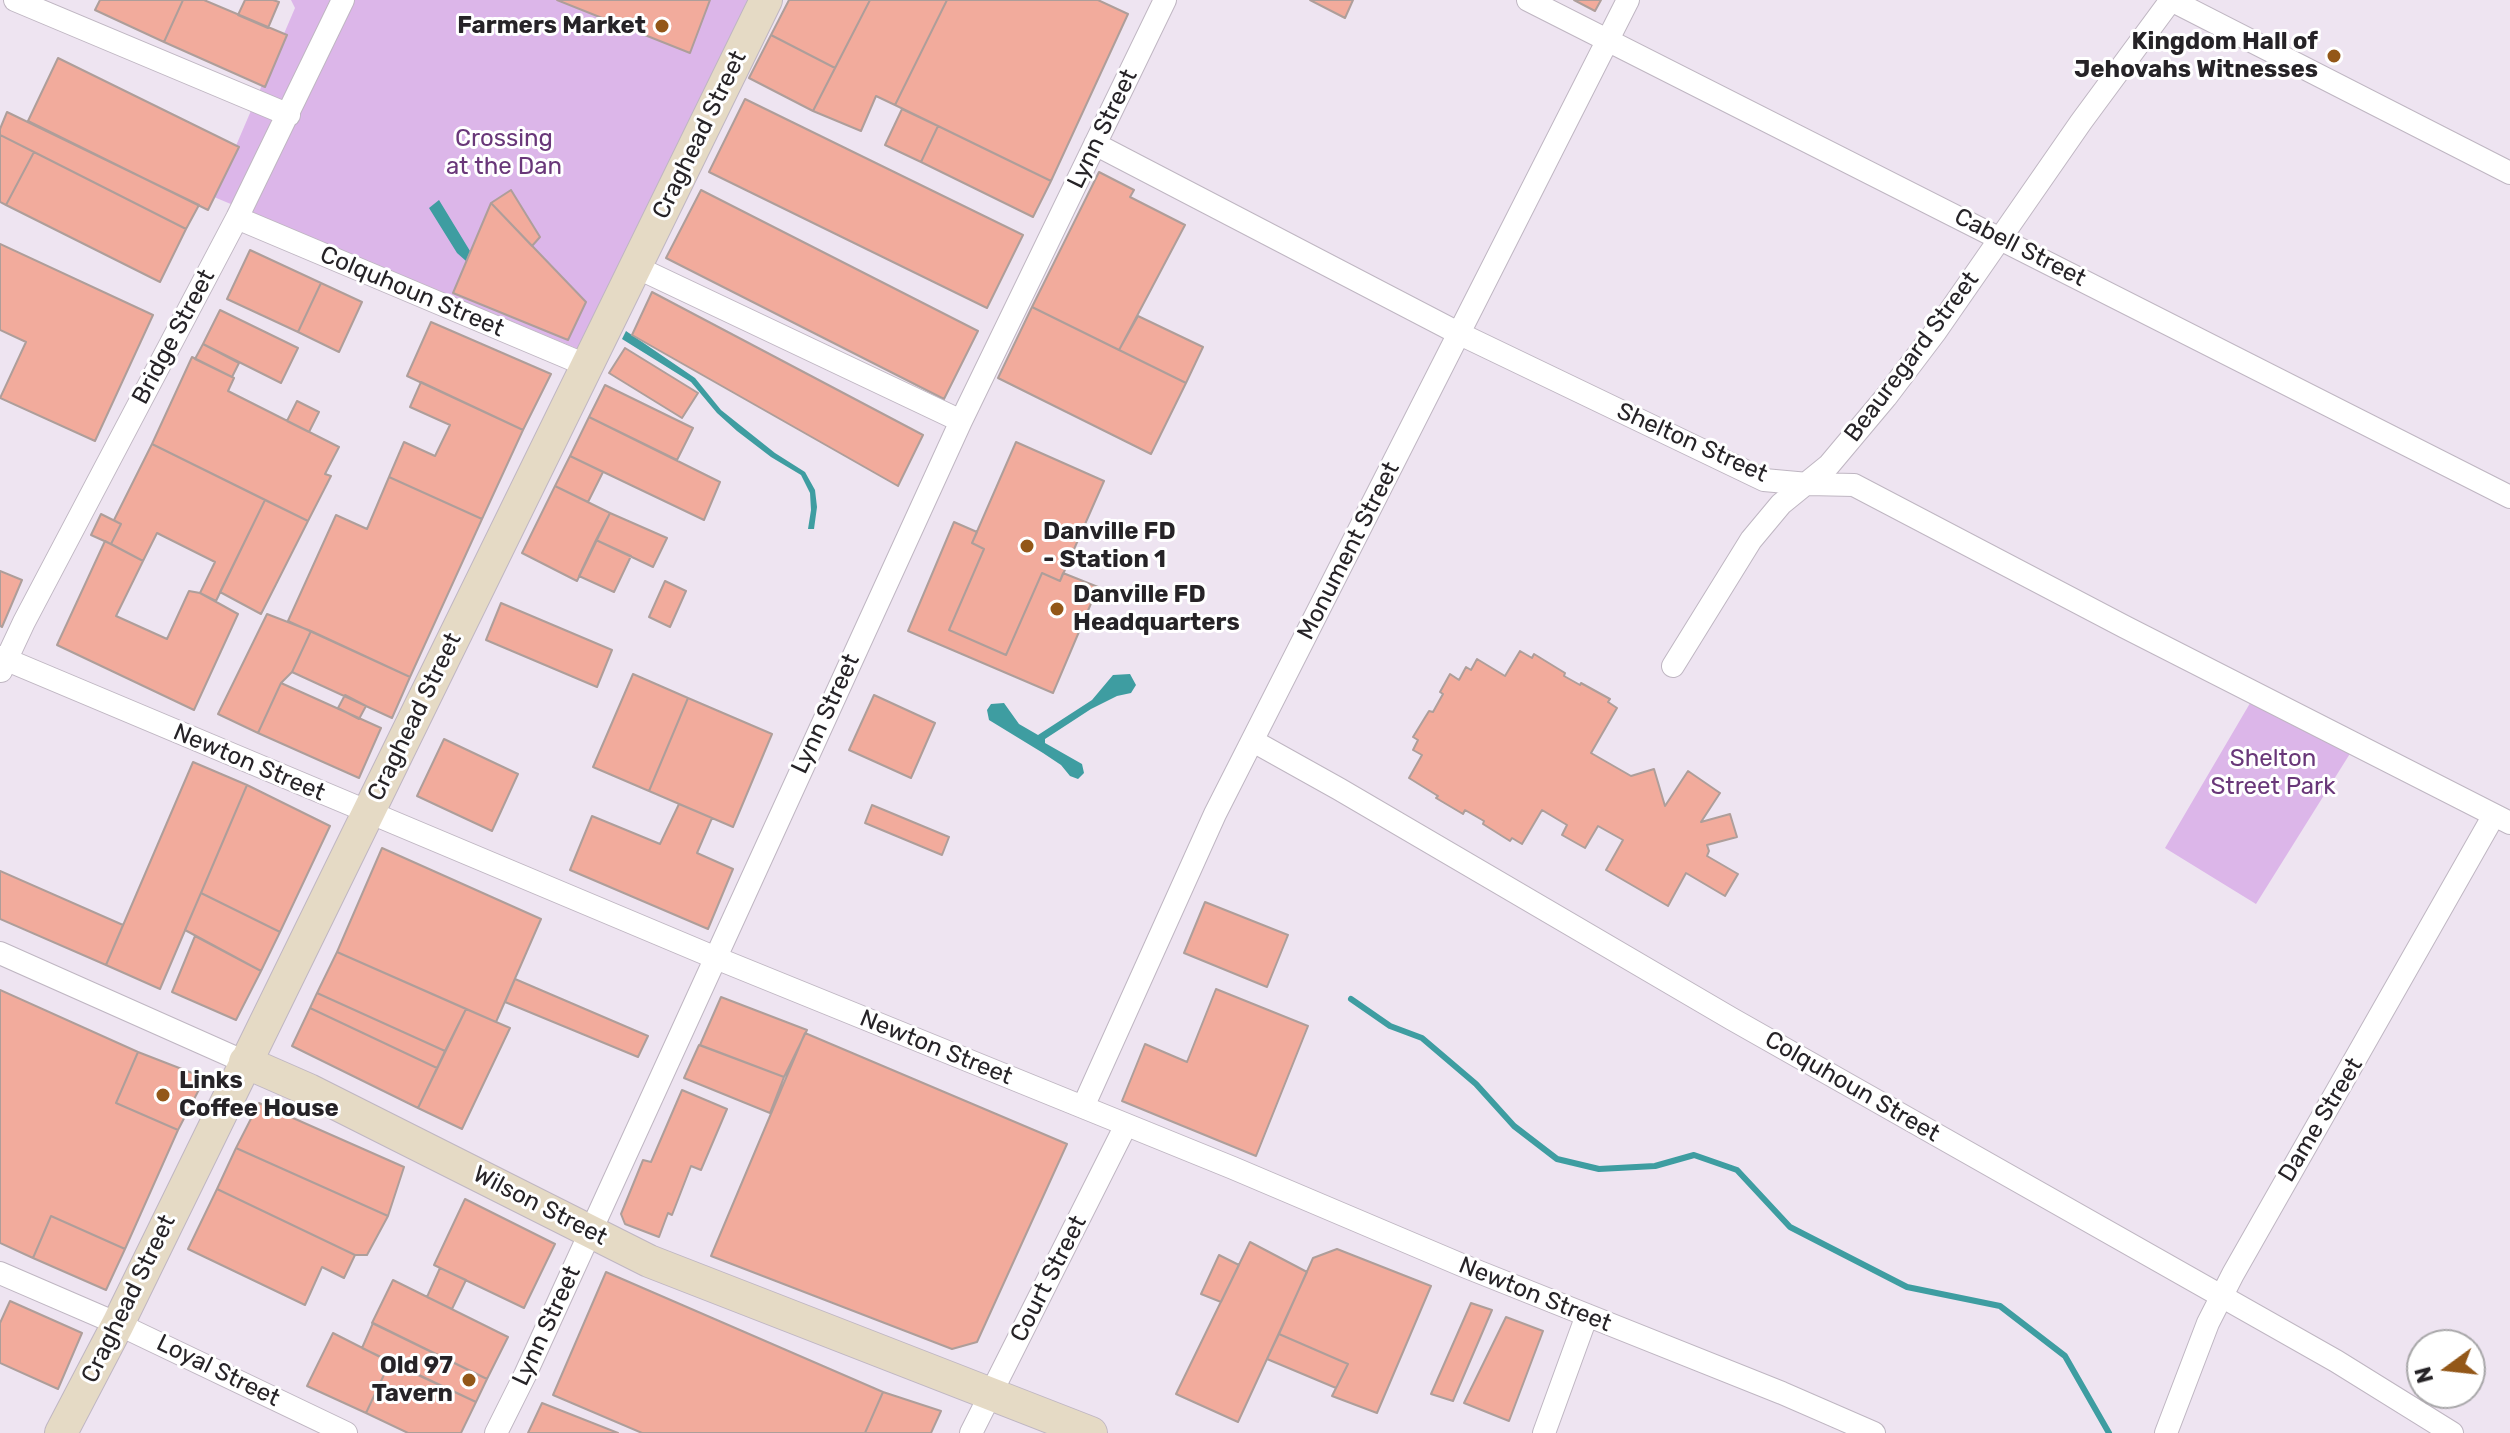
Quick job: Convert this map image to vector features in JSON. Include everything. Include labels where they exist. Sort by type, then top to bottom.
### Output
[{"type":"main road","name":"Craghead Street","points":[[61,1433],[118,1324],[766,0]]},
{"type":"main road","name":"Wilson Street","points":[[245,1062],[309,1090],[649,1261],[1091,1433]]},
{"type":"street","points":[[15,0],[289,115]]},
{"type":"street","name":"Bridge Street","points":[[2,663],[237,218],[343,0]]},
{"type":"street","name":"Cabell Street","points":[[1528,0],[2510,497]]},
{"type":"street","name":"Monument Street","points":[[1083,1107],[1215,814],[1628,0]]},
{"type":"street","points":[[2171,0],[2510,173]]},
{"type":"street","name":"Beauregard Street","points":[[1673,666],[1751,540],[1781,504],[1829,465],[1886,397],[2171,0]]},
{"type":"street","name":"Lynn Street","points":[[496,1433],[961,421],[1162,1]]},
{"type":"street","name":"Shelton Street","points":[[1095,144],[1460,334],[1764,480],[1854,485],[2502,819]]},
{"type":"street","name":"Colquhoun Street","points":[[237,218],[588,366]]},
{"type":"street","points":[[636,267],[961,421]]},
{"type":"street","name":"Newton Street","points":[[2,663],[1874,1433]]},
{"type":"street","name":"Colquhoun Street","points":[[1253,741],[1745,1027],[2336,1361],[2452,1433]]},
{"type":"street","name":"Dame Street","points":[[2166,1433],[2208,1323],[2282,1185],[2502,819]]},
{"type":"street","name":"Wilson Street","points":[[0,953],[245,1062]]},
{"type":"street","name":"Court Street","points":[[971,1433],[1126,1125]]},
{"type":"street","name":"Loyal Street","points":[[0,1273],[118,1324],[346,1433]]},
{"type":"street","points":[[1544,1433],[1587,1315]]},
{"type":"green space","name":"Crossing at the Dan","points":[[291,0],[750,0],[578,349],[214,197],[295,8]]},
{"type":"green space","name":"Shelton Street Park","points":[[2256,693],[2356,744],[2256,904],[2165,848]]},
{"type":"water","points":[[439,200],[470,251],[466,261],[457,253],[429,208]]},
{"type":"water","points":[[626,331],[695,378],[721,410],[775,453],[805,472],[815,490],[817,507],[814,529],[808,529],[810,493],[801,475],[737,431],[691,382],[622,339]]},
{"type":"water","points":[[1130,674],[1136,685],[1131,693],[1117,696],[1091,709],[1045,739],[1045,743],[1082,764],[1084,773],[1078,779],[989,720],[987,710],[991,704],[1004,703],[1019,724],[1038,735],[1092,700],[1113,675]]},
{"type":"building","points":[[100,0],[183,0],[164,42],[95,10]]},
{"type":"building","points":[[183,0],[204,0],[287,35],[265,87],[164,42]]},
{"type":"building","points":[[245,0],[279,2],[268,28],[238,15]]},
{"type":"building","name":"Farmers Market","points":[[557,0],[710,0],[690,53]]},
{"type":"building","points":[[789,0],[870,0],[835,68],[771,35]]},
{"type":"building","points":[[870,0],[947,0],[895,105],[876,96],[861,131],[813,111]]},
{"type":"building","points":[[947,0],[1098,0],[1128,14],[1051,181],[895,105]]},
{"type":"building","points":[[1310,0],[1353,0],[1345,18]]},
{"type":"building","points":[[1574,0],[1601,0],[1595,11]]},
{"type":"building","points":[[771,35],[835,68],[813,111],[749,78]]},
{"type":"building","points":[[58,58],[239,147],[208,210],[28,121]]},
{"type":"building","points":[[745,99],[1023,235],[987,308],[709,172]]},
{"type":"building","points":[[902,109],[938,126],[921,162],[885,145]]},
{"type":"building","points":[[7,112],[199,205],[186,229],[0,135]]},
{"type":"building","points":[[938,126],[1051,181],[1033,217],[921,162]]},
{"type":"building","points":[[0,135],[34,152],[6,205],[0,202]]},
{"type":"building","points":[[34,152],[186,229],[160,282],[6,205]]},
{"type":"building","points":[[1099,172],[1134,190],[1130,197],[1185,225],[1119,350],[1032,307]]},
{"type":"building","points":[[511,190],[540,237],[532,246],[491,203]]},
{"type":"building","points":[[701,190],[978,331],[944,399],[666,258]]},
{"type":"building","points":[[491,203],[586,302],[568,340],[453,293]]},
{"type":"building","points":[[0,244],[153,315],[95,441],[0,398],[26,342],[0,330]]},
{"type":"building","points":[[250,250],[321,283],[298,332],[227,299]]},
{"type":"building","points":[[321,283],[362,302],[339,352],[298,332]]},
{"type":"building","points":[[652,292],[923,435],[898,486],[632,335]]},
{"type":"building","points":[[1032,307],[1186,383],[1151,454],[998,378]]},
{"type":"building","points":[[220,310],[298,348],[281,383],[203,344]]},
{"type":"building","points":[[1138,316],[1203,347],[1186,383],[1119,350]]},
{"type":"building","points":[[431,322],[551,374],[523,430],[407,376]]},
{"type":"building","points":[[203,344],[239,363],[232,377],[195,359]]},
{"type":"building","points":[[625,348],[698,393],[682,418],[609,373]]},
{"type":"building","points":[[192,357],[234,378],[228,391],[339,447],[325,474],[331,476],[308,521],[152,444]]},
{"type":"building","points":[[421,382],[523,430],[482,519],[389,477],[404,442],[435,456],[450,425],[410,407]]},
{"type":"building","points":[[605,385],[693,428],[677,460],[589,417]]},
{"type":"building","points":[[297,401],[319,412],[309,432],[287,421]]},
{"type":"building","points":[[589,417],[720,482],[704,520],[570,456]]},
{"type":"building","name":"Danville FD - Station 1","points":[[1016,442],[1104,481],[1060,581],[1042,573],[1006,655],[949,630],[984,549],[972,543]]},
{"type":"building","points":[[152,444],[265,500],[216,601],[200,593],[215,562],[157,533],[143,561],[111,544],[121,524],[114,520]]},
{"type":"building","points":[[570,456],[603,472],[588,502],[555,486]]},
{"type":"building","points":[[389,477],[482,519],[410,677],[288,621],[336,515],[367,529]]},
{"type":"building","points":[[555,486],[610,513],[577,581],[522,553]]},
{"type":"building","points":[[265,500],[308,521],[261,614],[220,592]]},
{"type":"building","points":[[610,513],[667,538],[653,567],[596,540]]},
{"type":"building","points":[[101,514],[121,524],[111,544],[91,535]]},
{"type":"building","name":"Danville FD Headquarters","points":[[954,522],[977,532],[972,543],[984,549],[949,630],[1006,655],[1042,573],[1060,581],[1063,573],[1098,587],[1053,693],[908,631]]},
{"type":"building","points":[[596,540],[631,556],[614,592],[579,576]]},
{"type":"building","points":[[105,541],[143,561],[116,616],[167,639],[189,591],[200,593],[238,614],[194,710],[57,645]]},
{"type":"building","points":[[0,571],[22,580],[2,627],[0,626]]},
{"type":"building","points":[[665,581],[686,591],[670,627],[649,617]]},
{"type":"building","points":[[501,603],[612,650],[597,687],[486,640]]},
{"type":"building","points":[[267,614],[311,631],[292,672],[281,683],[258,733],[218,714]]},
{"type":"building","points":[[311,631],[410,677],[392,718],[292,672]]},
{"type":"building","points":[[1520,651],[1532,658],[1534,654],[1565,673],[1564,676],[1610,699],[1608,702],[1617,708],[1591,753],[1631,776],[1654,769],[1665,806],[1688,771],[1720,793],[1701,822],[1730,814],[1737,837],[1707,845],[1707,856],[1738,874],[1725,896],[1686,873],[1668,906],[1606,870],[1623,840],[1598,826],[1585,848],[1562,835],[1567,825],[1542,810],[1522,844],[1512,838],[1510,841],[1483,824],[1484,821],[1465,810],[1463,814],[1409,778],[1422,755],[1413,750],[1418,740],[1413,737],[1429,711],[1433,712],[1450,674],[1459,680],[1466,667],[1471,670],[1477,659],[1505,676]]},
{"type":"building","points":[[633,674],[688,698],[649,791],[593,767]]},
{"type":"building","points":[[281,683],[381,728],[359,778],[258,733]]},
{"type":"building","points":[[345,695],[366,706],[359,719],[338,708]]},
{"type":"building","points":[[874,695],[935,723],[911,778],[849,750]]},
{"type":"building","points":[[688,698],[772,734],[733,827],[649,791]]},
{"type":"building","points":[[444,739],[518,774],[492,831],[417,796]]},
{"type":"building","points":[[193,762],[247,785],[160,989],[106,965]]},
{"type":"building","points":[[247,785],[330,826],[280,932],[201,893]]},
{"type":"building","points":[[679,804],[712,818],[697,853],[733,869],[708,929],[570,870],[592,816],[660,844]]},
{"type":"building","points":[[872,805],[949,837],[942,855],[865,823]]},
{"type":"building","points":[[382,848],[541,919],[496,1022],[337,952]]},
{"type":"building","points":[[0,871],[123,925],[106,965],[0,919]]},
{"type":"building","points":[[201,893],[280,932],[261,971],[185,930]]},
{"type":"building","points":[[1205,902],[1288,935],[1267,987],[1184,953]]},
{"type":"building","points":[[195,936],[261,971],[236,1020],[172,992]]},
{"type":"building","points":[[337,952],[466,1009],[445,1051],[317,993]]},
{"type":"building","points":[[515,979],[648,1036],[638,1057],[505,1002]]},
{"type":"building","points":[[1216,989],[1308,1026],[1256,1156],[1122,1101],[1145,1044],[1187,1062]]},
{"type":"building","points":[[0,990],[138,1052],[116,1103],[178,1130],[125,1249],[51,1216],[33,1258],[0,1243]]},
{"type":"building","points":[[317,993],[445,1051],[437,1068],[310,1008]]},
{"type":"building","points":[[721,997],[807,1030],[784,1077],[700,1045]]},
{"type":"building","points":[[310,1008],[437,1068],[418,1108],[292,1046]]},
{"type":"building","points":[[466,1009],[510,1028],[462,1129],[418,1108]]},
{"type":"building","points":[[805,1033],[1067,1144],[977,1342],[952,1349],[711,1256]]},
{"type":"building","points":[[699,1045],[784,1077],[770,1113],[684,1078]]},
{"type":"building","points":[[138,1052],[205,1078],[178,1130],[116,1103]]},
{"type":"building","points":[[682,1090],[727,1109],[701,1170],[691,1166],[672,1215],[668,1213],[659,1237],[625,1224],[621,1214],[643,1160],[651,1162]]},
{"type":"building","points":[[259,1103],[404,1167],[388,1216],[236,1148]]},
{"type":"building","points":[[236,1148],[388,1216],[367,1255],[355,1255],[217,1189]]},
{"type":"building","points":[[217,1189],[355,1255],[344,1278],[322,1267],[305,1305],[188,1249]]},
{"type":"building","points":[[465,1199],[555,1244],[524,1308],[434,1265]]},
{"type":"building","points":[[51,1216],[125,1249],[106,1290],[33,1258]]},
{"type":"building","points":[[1250,1242],[1307,1272],[1238,1422],[1176,1394]]},
{"type":"building","points":[[1337,1249],[1431,1286],[1377,1413],[1332,1396],[1348,1364],[1279,1334],[1313,1258]]},
{"type":"building","points":[[1219,1255],[1239,1265],[1221,1302],[1201,1294]]},
{"type":"building","points":[[440,1268],[466,1280],[452,1309],[427,1297]]},
{"type":"building","points":[[606,1272],[883,1392],[865,1433],[642,1433],[553,1395]]},
{"type":"building","points":[[393,1280],[508,1337],[487,1379],[372,1323]]},
{"type":"building","points":[[10,1301],[82,1333],[58,1389],[0,1363],[0,1323]]},
{"type":"building","points":[[1471,1303],[1492,1310],[1453,1401],[1431,1394]]},
{"type":"building","points":[[1506,1317],[1543,1331],[1509,1421],[1464,1403]]},
{"type":"building","points":[[373,1323],[487,1379],[476,1402],[362,1348]]},
{"type":"building","points":[[333,1333],[390,1362],[366,1413],[307,1386]]},
{"type":"building","points":[[1279,1334],[1348,1364],[1336,1388],[1267,1359]]},
{"type":"building","points":[[390,1362],[476,1402],[461,1433],[408,1433],[366,1413]]},
{"type":"building","points":[[883,1392],[941,1411],[931,1433],[865,1433]]},
{"type":"building","points":[[542,1403],[618,1433],[528,1433]]},
{"type":"waterway","points":[[1351,999],[1390,1026],[1422,1038],[1476,1084],[1514,1126],[1557,1159],[1599,1169],[1655,1166],[1694,1155],[1737,1170],[1790,1227],[1907,1287],[2000,1306],[2065,1356],[2109,1433]]},
{"type":"place","name":"Farmers Market","points":[[662,26]]},
{"type":"place","name":"Kingdom Hall of Jehovahs Witnesses","points":[[2334,56]]},
{"type":"place","name":"Danville FD - Station 1","points":[[1027,546]]},
{"type":"place","name":"Danville FD Headquarters","points":[[1057,609]]},
{"type":"place","name":"Links Coffee House","points":[[163,1095]]},
{"type":"place","name":"Old 97 Tavern","points":[[469,1380]]}]
